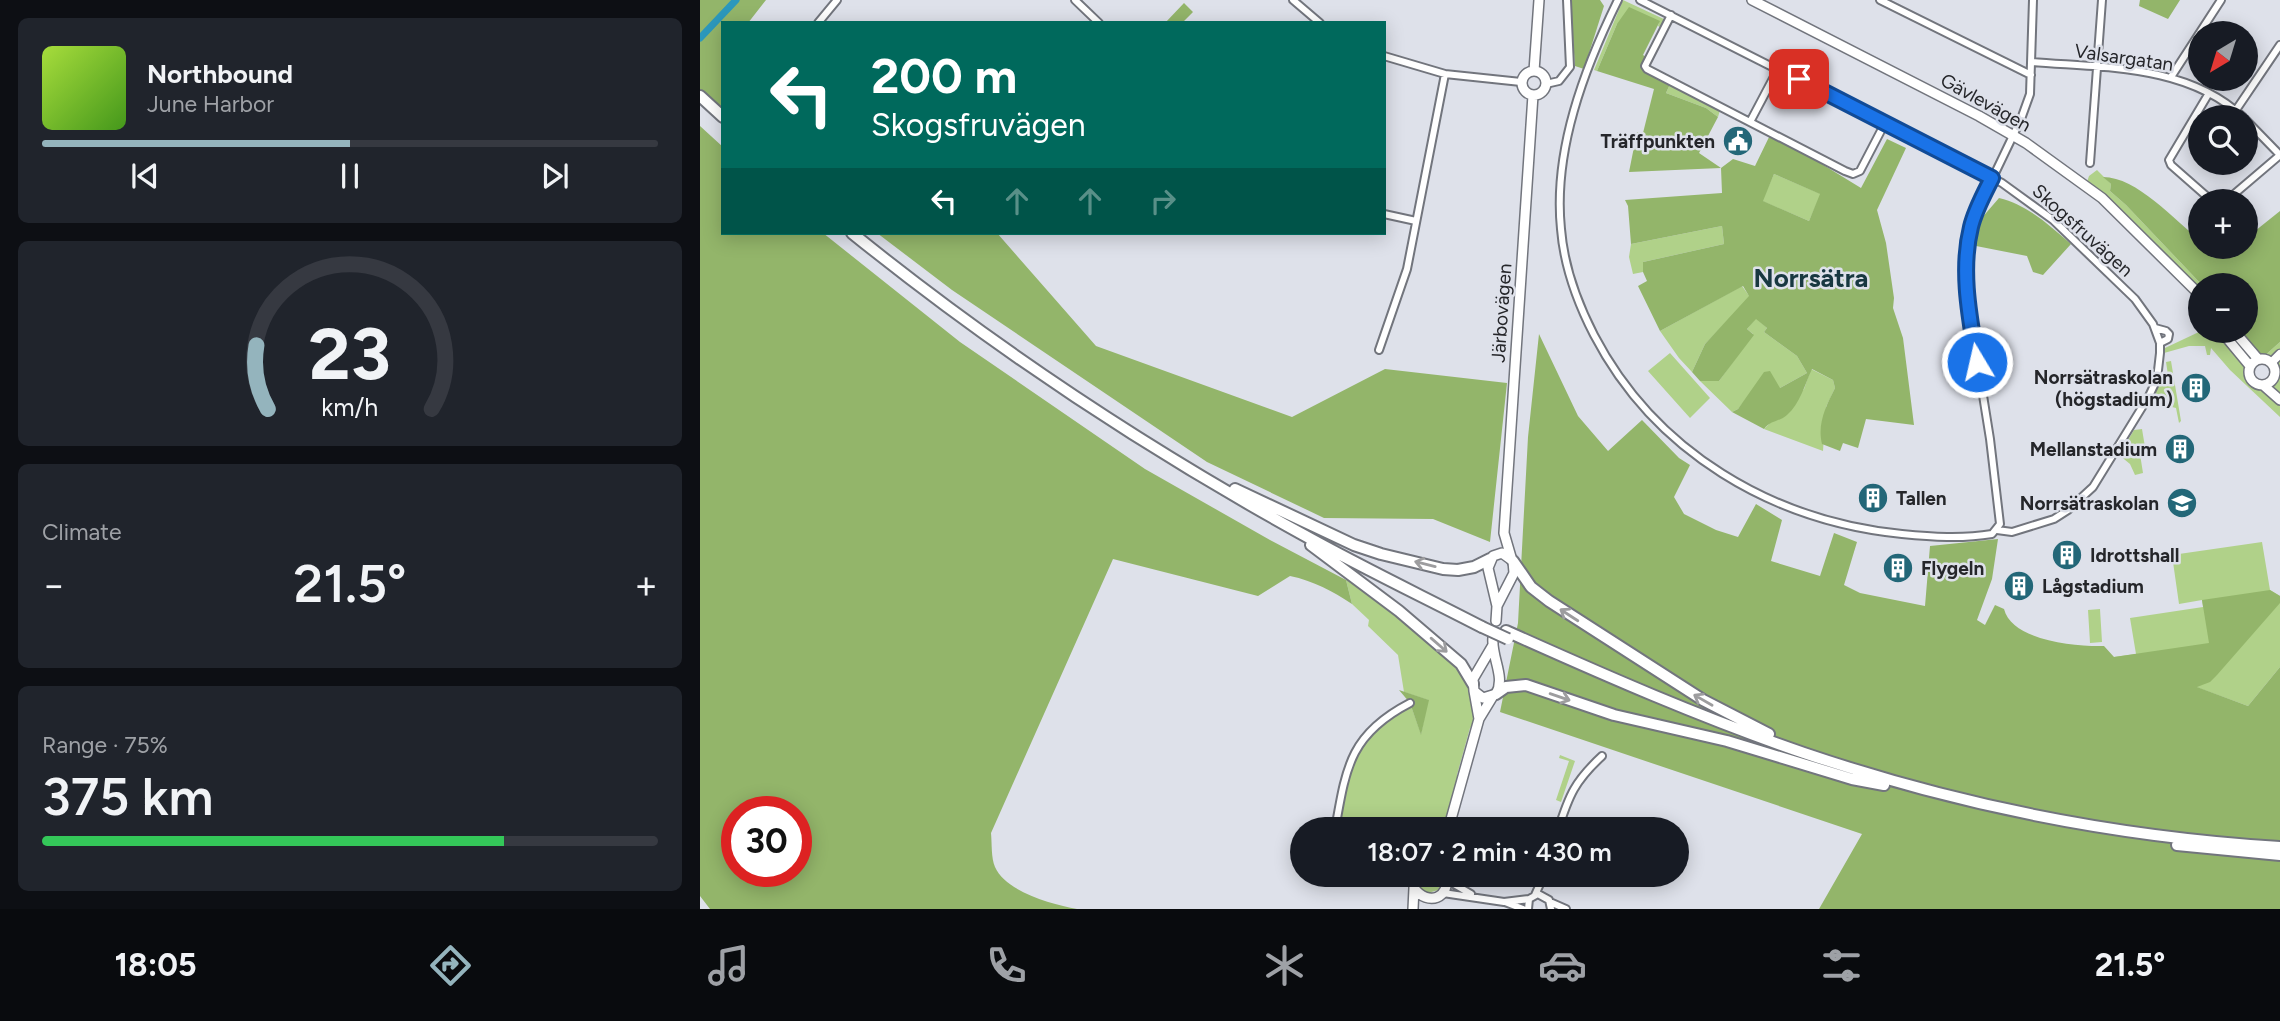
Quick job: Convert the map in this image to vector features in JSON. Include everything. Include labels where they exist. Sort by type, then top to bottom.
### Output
[{"type":"highway","points":[[700,96],[721,115]]},
{"type":"highway","points":[[700,104],[721,123]]},
{"type":"highway","points":[[855,235],[992,339],[1112,421],[1302,535],[1507,635],[1717,728],[1884,785],[1959,805],[2109,835],[2228,852],[2280,855]]},
{"type":"highway","points":[[865,235],[1055,375],[1332,560],[1399,611],[1461,664],[1474,687]]},
{"type":"highway","points":[[1233,492],[1354,545],[1381,554],[1458,570],[1474,567],[1492,557]]},
{"type":"highway","points":[[1512,559],[1531,587],[1561,610],[1703,700],[1807,754]]},
{"type":"highway","points":[[1507,635],[1612,679],[1807,754],[1961,798],[2050,818],[2139,833],[2227,844],[2280,847]]},
{"type":"highway","points":[[1495,695],[1514,685],[1526,685],[1614,715],[1727,741],[1852,779],[1884,785]]},
{"type":"main road","points":[[1534,71],[1539,0]]},
{"type":"main road","name":"Gävlevägen","points":[[1752,0],[2013,135],[2102,198],[2188,284]]},
{"type":"main road","points":[[1534,71],[1543,75],[1546,84],[1542,92],[1533,95],[1524,90],[1521,82],[1525,74],[1534,71]]},
{"type":"main road","name":"Järbovägen","points":[[1512,559],[1504,533],[1533,95]]},
{"type":"main road","name":"Gävlevägen","points":[[2177,273],[2188,288]]},
{"type":"main road","points":[[2231,343],[2250,366],[2251,379],[2263,385],[2280,400]]},
{"type":"main road","points":[[2244,343],[2258,359]]},
{"type":"main road","points":[[2250,366],[2258,359],[2272,362],[2278,379],[2263,385]]},
{"type":"main road","name":"Järbovägen","points":[[1492,557],[1504,533]]},
{"type":"main road","points":[[1487,623],[1497,606],[1514,573],[1512,559],[1502,554],[1492,557],[1488,568],[1497,606]]},
{"type":"main road","points":[[1452,817],[1479,719],[1500,683],[1493,642],[1476,673],[1474,687],[1479,719]]},
{"type":"main road","points":[[1474,687],[1483,698],[1495,695]]},
{"type":"main road","points":[[1420,909],[1428,899],[1443,893],[1445,887]]},
{"type":"main road","points":[[1415,888],[1428,899]]},
{"type":"main road","points":[[1413,909],[1415,888]]},
{"type":"street","points":[[820,21],[838,0]]},
{"type":"street","points":[[1075,0],[1097,21]]},
{"type":"street","points":[[1293,0],[1318,21]]},
{"type":"street","points":[[1546,84],[1559,81],[1570,67],[1567,0]]},
{"type":"street","name":"Skogsfruvägen","points":[[1618,0],[1588,68],[1574,114],[1563,164],[1560,216],[1565,259],[1579,303],[1600,347],[1624,382],[1656,420],[1696,457],[1734,480],[1781,503],[1849,525],[1885,532],[1950,537],[1986,535],[1999,527],[2012,532],[2054,519],[2068,510],[2093,487],[2153,388],[2159,367],[2160,343],[2143,308],[2081,244],[2041,210],[1992,178],[1640,0]]},
{"type":"street","points":[[1880,0],[2031,75]]},
{"type":"street","points":[[1999,527],[1990,439],[1972,327],[1967,254],[1971,225],[2025,109],[2032,62],[2033,0]]},
{"type":"street","points":[[2090,163],[2102,0]]},
{"type":"street","points":[[2171,77],[2221,0]]},
{"type":"street","points":[[1671,15],[1645,66],[1647,69],[1853,174],[1860,171],[1885,123]]},
{"type":"street","points":[[2239,105],[2280,45]]},
{"type":"street","points":[[1386,57],[1445,74],[1521,82]]},
{"type":"street","name":"Valsargatan","points":[[2032,62],[2098,67],[2171,77],[2209,93],[2228,105]]},
{"type":"street","points":[[1750,122],[1778,69]]},
{"type":"street","points":[[1379,350],[1408,269],[1445,74]]},
{"type":"street","points":[[2199,189],[2171,165],[2169,160],[2209,93]]},
{"type":"street","name":"Valsargatan","points":[[2258,132],[2280,155]]},
{"type":"street","points":[[2241,189],[2280,155]]},
{"type":"street","points":[[1386,214],[1416,221]]},
{"type":"street","name":"Skogsfruvägen","points":[[2155,328],[2169,334],[2168,339],[2160,343]]},
{"type":"street","points":[[2272,362],[2280,354]]},
{"type":"street","points":[[1338,817],[1351,760],[1357,747],[1377,724],[1410,703]]},
{"type":"street","points":[[1563,817],[1572,790],[1602,756]]},
{"type":"street","points":[[1461,887],[1479,898]]},
{"type":"street","points":[[1443,893],[1504,902],[1525,909],[1538,887]]},
{"type":"street","points":[[1504,902],[1532,897],[1566,909]]},
{"type":"green space","points":[[700,0],[766,0],[750,21],[721,21],[721,106],[700,89]]},
{"type":"green space","points":[[1572,0],[1600,0],[1604,6],[1584,69],[1575,66]]},
{"type":"green space","points":[[1623,0],[1668,21],[1664,29],[1658,26],[1659,22],[1617,24],[1597,71],[1594,70]]},
{"type":"green space","points":[[2140,0],[2180,0],[2168,19],[2139,6]]},
{"type":"green space","points":[[1184,3],[1193,12],[1184,21],[1167,21]]},
{"type":"green space","points":[[1629,7],[1660,21],[1643,55],[1649,59],[1645,66],[1671,82],[1666,93],[1706,108],[1718,117],[1699,153],[1721,168],[1629,172],[1637,132],[1643,133],[1654,89],[1597,71],[1617,24]]},
{"type":"green space","points":[[1671,82],[1721,107],[1718,117],[1706,108],[1666,93]]},
{"type":"green space","points":[[700,126],[721,145],[721,235],[826,235],[960,342],[1145,469],[1346,580],[1352,604],[1322,587],[1290,576],[1258,596],[1113,559],[991,833],[992,855],[1001,876],[1031,896],[1077,909],[710,909],[700,896]]},
{"type":"green space","points":[[1771,133],[1861,188],[1887,139],[1906,148],[1877,210],[1886,243],[1893,308],[1903,338],[1914,425],[1866,419],[1858,448],[1843,443],[1840,451],[1822,444],[1822,422],[1835,388],[1833,380],[1812,369],[1792,410],[1764,429],[1732,412],[1738,409],[1764,372],[1770,371],[1780,388],[1807,373],[1797,356],[1764,332],[1767,328],[1756,319],[1747,329],[1754,335],[1719,381],[1700,381],[1692,372],[1705,344],[1749,296],[1743,286],[1660,331],[1638,286],[1647,281],[1643,262],[1724,244],[1722,226],[1631,244],[1628,206],[1625,200],[1722,193],[1721,168],[1733,159],[1755,166]],"holes":[[[1774,174],[1820,194],[1809,221],[1763,201]]]},
{"type":"green space","points":[[2097,170],[2111,184],[2110,191],[2191,273],[2188,273],[2188,288],[2177,273],[2086,185],[2089,176]]},
{"type":"green space","points":[[1774,174],[1821,194],[1809,221],[1762,201]]},
{"type":"green space","points":[[2103,177],[2129,184],[2142,192],[2188,230],[2188,259],[2258,259],[2258,229],[2280,211],[2280,342],[2262,358],[2250,343],[2258,343],[2258,273],[2191,273],[2110,191],[2111,184]]},
{"type":"green space","points":[[1999,198],[2029,211],[2071,244],[2043,275],[2033,272],[2027,256],[1971,245],[1980,220]]},
{"type":"green space","points":[[1722,226],[1724,244],[1643,262],[1643,272],[1633,274],[1629,257],[1631,244]]},
{"type":"green space","points":[[880,235],[999,235],[1096,346],[1292,417],[1385,369],[1507,383],[1490,542],[1433,519],[1324,518],[1207,462],[952,290]]},
{"type":"green space","points":[[1742,286],[1750,297],[1705,344],[1692,372],[1660,331]]},
{"type":"green space","points":[[1756,318],[1767,328],[1764,332],[1797,356],[1807,373],[1780,388],[1750,394],[1738,409],[1732,412],[1700,381],[1719,381],[1753,334],[1747,329]]},
{"type":"green space","points":[[1539,334],[1578,416],[1608,451],[1642,420],[1679,458],[1690,465],[1674,497],[1684,514],[1716,530],[1738,537],[1756,504],[1782,520],[1771,561],[1820,576],[1834,533],[1857,542],[1844,585],[1860,593],[1925,606],[1930,546],[1998,539],[1992,579],[1977,620],[1985,625],[1995,605],[2004,609],[2009,620],[2032,635],[2063,643],[2104,646],[2114,657],[2209,643],[2202,600],[2270,590],[2280,596],[2280,603],[2217,675],[2210,682],[2197,687],[2248,706],[2280,667],[2280,909],[1819,909],[1862,834],[1500,712],[1518,623],[1528,437]]},
{"type":"green space","points":[[2188,337],[2188,343],[2226,343],[2237,356],[2229,343],[2250,343],[2262,358],[2280,342],[2280,417],[2230,370],[2211,348],[2210,355],[2207,355],[2205,346],[2189,346],[2164,353],[2165,348]],"holes":[[[2262,358],[2272,362],[2275,369],[2273,379],[2263,385],[2253,382],[2249,370],[2252,363]]]},
{"type":"green space","points":[[1670,353],[1710,398],[1690,418],[1648,371]]},
{"type":"green space","points":[[2171,361],[2181,421],[2179,423],[2176,408],[2152,402],[2162,376],[2168,375],[2166,362]]},
{"type":"green space","points":[[1811,369],[1833,380],[1835,388],[1826,407],[1823,451],[1764,429],[1804,389]]},
{"type":"green space","points":[[2142,429],[2145,447],[2139,448],[2143,473],[2135,475],[2130,464],[2119,455],[2134,430]]},
{"type":"green space","points":[[2262,542],[2270,590],[2280,596],[2280,667],[2248,706],[2114,657],[2136,654],[2130,618],[2203,607],[2202,600],[2179,604],[2172,555]]},
{"type":"green space","points":[[1350,573],[1467,672],[1479,719],[1470,728],[1457,775],[1463,778],[1452,817],[1338,817],[1351,760],[1360,741],[1410,703],[1421,734],[1428,700],[1404,692],[1398,655],[1368,626],[1369,620],[1352,604],[1346,580]]},
{"type":"green space","points":[[2100,609],[2102,642],[2090,643],[2088,610]]},
{"type":"green space","points":[[1399,690],[1429,700],[1421,735],[1410,703]]},
{"type":"green space","points":[[1560,755],[1575,761],[1561,802],[1556,800],[1569,761],[1559,758]]},
{"type":"green space","points":[[1421,887],[1440,887],[1428,893]]},
{"type":"waterway","points":[[700,38],[736,0]]},
{"type":"place","name":"Träffpunkten","points":[[1738,141]]},
{"type":"place","name":"Norrsätraskolan (högstadium)","points":[[2196,388]]},
{"type":"place","name":"Mellanstadium","points":[[2180,449]]},
{"type":"place","name":"Tallen","points":[[1873,498]]},
{"type":"place","name":"Norrsätraskolan","points":[[2182,503]]},
{"type":"place","name":"Idrottshall","points":[[2067,555]]},
{"type":"place","name":"Flygeln","points":[[1898,568]]},
{"type":"place","name":"Lågstadium","points":[[2019,586]]},
{"type":"district","name":"Norrsätra","points":[[1811,278]]},
{"type":"route","points":[[1799,79],[1992,178],[1971,225],[1967,254],[1969,308],[1977,362]]}]
